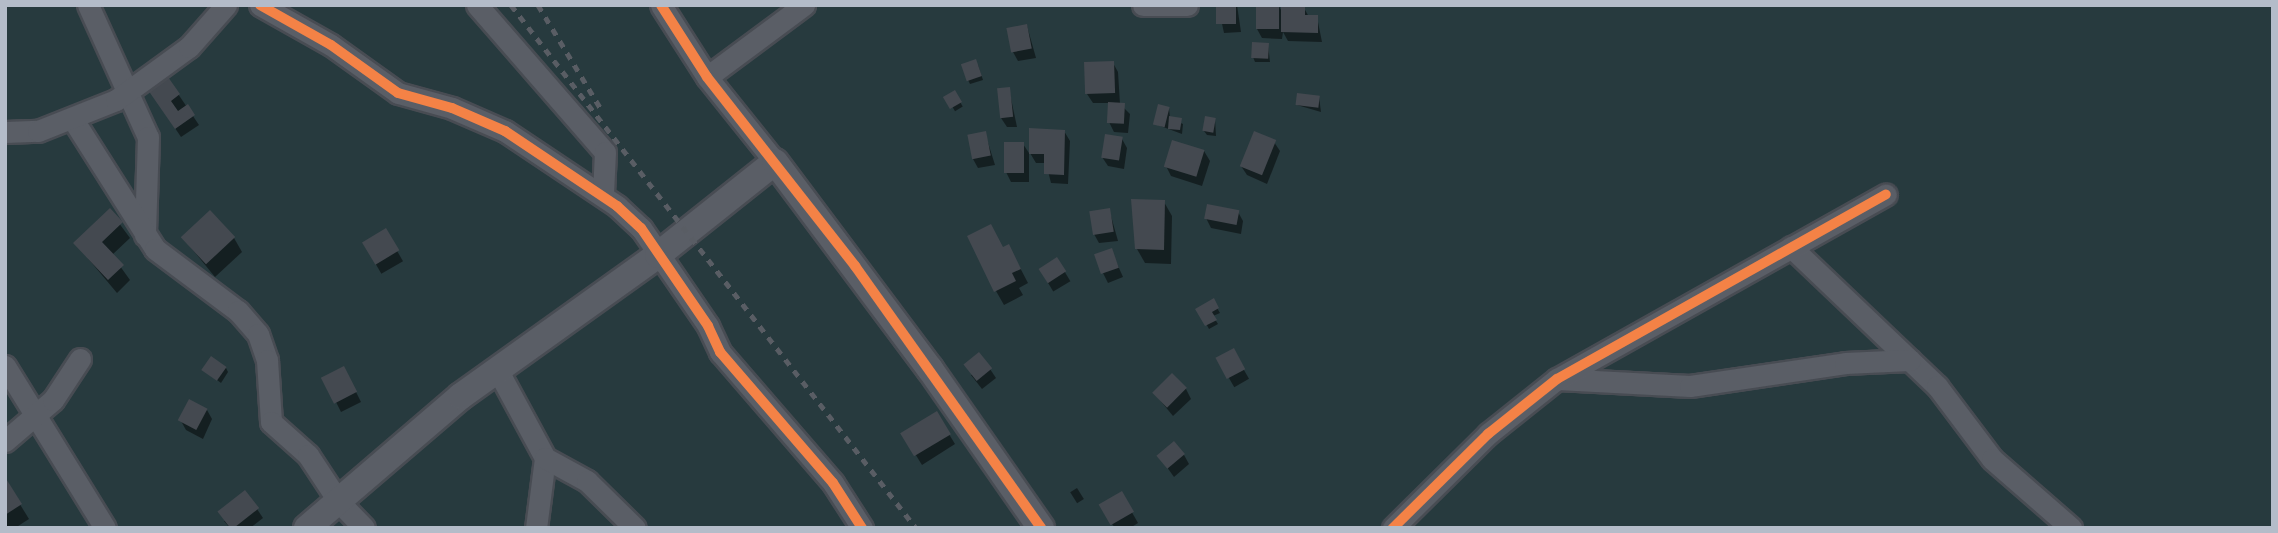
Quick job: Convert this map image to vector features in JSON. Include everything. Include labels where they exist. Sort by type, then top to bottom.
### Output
[{"type":"street","points":[[88,5],[150,148],[145,235]]},
{"type":"street","points":[[5,132],[38,131],[128,93],[189,47],[226,5]]},
{"type":"street","points":[[260,5],[331,45],[398,93],[452,108],[505,131],[603,193],[640,228],[708,326],[720,352],[833,483],[862,528]]},
{"type":"street","points":[[477,5],[605,152],[603,193]]},
{"type":"street","points":[[661,5],[707,77],[775,162],[930,369],[1041,528]]},
{"type":"street","points":[[707,77],[804,5]]},
{"type":"street","points":[[1143,5],[1187,5]]},
{"type":"street","points":[[72,118],[145,235],[163,256],[238,311],[258,334],[267,360],[271,422],[321,470],[339,502],[364,528]]},
{"type":"street","points":[[307,528],[439,414],[658,255],[775,162]]},
{"type":"street","points":[[1393,528],[1488,434],[1557,379],[1886,194]]},
{"type":"street","points":[[1791,247],[1941,392],[1992,459],[2071,528]]},
{"type":"street","points":[[5,441],[53,400],[80,359]]},
{"type":"street","points":[[1557,379],[1690,386],[1845,363],[1910,360]]},
{"type":"street","points":[[5,366],[105,528]]},
{"type":"street","points":[[498,372],[545,458],[587,481],[635,528]]},
{"type":"street","points":[[536,528],[545,458]]},
{"type":"green space","points":[[5,5],[2273,5],[2273,528],[5,528]]},
{"type":"building","points":[[1216,5],[1236,5],[1236,24],[1216,24]]},
{"type":"building","points":[[1256,5],[1279,5],[1279,29],[1256,29]]},
{"type":"building","points":[[1281,6],[1305,6],[1305,15],[1318,15],[1318,33],[1281,32]]},
{"type":"building","points":[[1027,24],[1032,49],[1011,53],[1006,28]]},
{"type":"building","points":[[1252,42],[1269,43],[1268,59],[1251,58]]},
{"type":"building","points":[[976,59],[982,76],[967,81],[961,64]]},
{"type":"building","points":[[1114,61],[1115,93],[1085,94],[1084,62]]},
{"type":"building","points":[[168,77],[180,94],[171,101],[178,111],[188,104],[195,115],[175,129],[148,90]]},
{"type":"building","points":[[1010,87],[1013,117],[1000,118],[997,88]]},
{"type":"building","points":[[955,90],[962,102],[950,109],[943,97]]},
{"type":"building","points":[[1297,93],[1320,96],[1318,108],[1296,105]]},
{"type":"building","points":[[1108,102],[1125,103],[1124,124],[1107,123]]},
{"type":"building","points":[[1158,104],[1170,107],[1165,127],[1153,124]]},
{"type":"building","points":[[1169,116],[1182,118],[1180,130],[1168,129]]},
{"type":"building","points":[[1205,116],[1216,118],[1213,133],[1202,131]]},
{"type":"building","points":[[1029,128],[1065,130],[1064,175],[1044,174],[1044,154],[1029,154]]},
{"type":"building","points":[[986,131],[991,156],[972,159],[967,135]]},
{"type":"building","points":[[1254,131],[1276,140],[1262,175],[1240,166]]},
{"type":"building","points":[[1105,134],[1123,137],[1119,161],[1101,158]]},
{"type":"building","points":[[1172,140],[1205,150],[1196,177],[1164,167]]},
{"type":"building","points":[[1004,142],[1024,142],[1024,173],[1004,173]]},
{"type":"building","points":[[1131,199],[1165,200],[1164,250],[1135,249]]},
{"type":"building","points":[[1207,204],[1239,210],[1237,225],[1204,219]]},
{"type":"building","points":[[110,208],[123,222],[102,242],[124,265],[108,280],[73,243]]},
{"type":"building","points":[[1110,208],[1114,232],[1093,235],[1089,211]]},
{"type":"building","points":[[210,210],[235,237],[206,264],[181,237]]},
{"type":"building","points":[[991,224],[1003,247],[1009,244],[1021,269],[1012,273],[1016,281],[994,292],[967,236]]},
{"type":"building","points":[[386,228],[399,250],[375,265],[362,242]]},
{"type":"building","points":[[1112,248],[1119,268],[1101,274],[1094,254]]},
{"type":"building","points":[[1057,257],[1066,271],[1048,283],[1039,269]]},
{"type":"building","points":[[1214,298],[1219,308],[1212,312],[1217,320],[1205,326],[1195,309]]},
{"type":"building","points":[[1234,348],[1245,369],[1227,379],[1215,358]]},
{"type":"building","points":[[979,352],[992,368],[977,381],[963,365]]},
{"type":"building","points":[[211,356],[227,367],[217,381],[201,370]]},
{"type":"building","points":[[344,366],[357,392],[334,404],[321,378]]},
{"type":"building","points":[[1172,373],[1187,388],[1167,408],[1152,393]]},
{"type":"building","points":[[189,399],[208,409],[196,430],[178,420]]},
{"type":"building","points":[[937,411],[951,434],[914,456],[900,433]]},
{"type":"building","points":[[1174,441],[1185,454],[1167,469],[1156,456]]},
{"type":"building","points":[[5,477],[22,504],[5,515]]},
{"type":"building","points":[[245,490],[259,508],[234,528],[230,528],[217,512]]},
{"type":"building","points":[[1122,491],[1134,512],[1111,525],[1099,504]]},
{"type":"railway","points":[[511,5],[916,528]]},
{"type":"railway","points":[[538,5],[601,109]]},
{"type":"cycle path","points":[[260,5],[331,45],[398,93],[452,108],[505,131],[617,206],[641,228],[708,326],[720,352],[833,483],[862,528]]},
{"type":"cycle path","points":[[661,5],[707,77],[855,266],[1041,528]]},
{"type":"cycle path","points":[[1393,528],[1488,434],[1557,379],[1886,194]]}]
